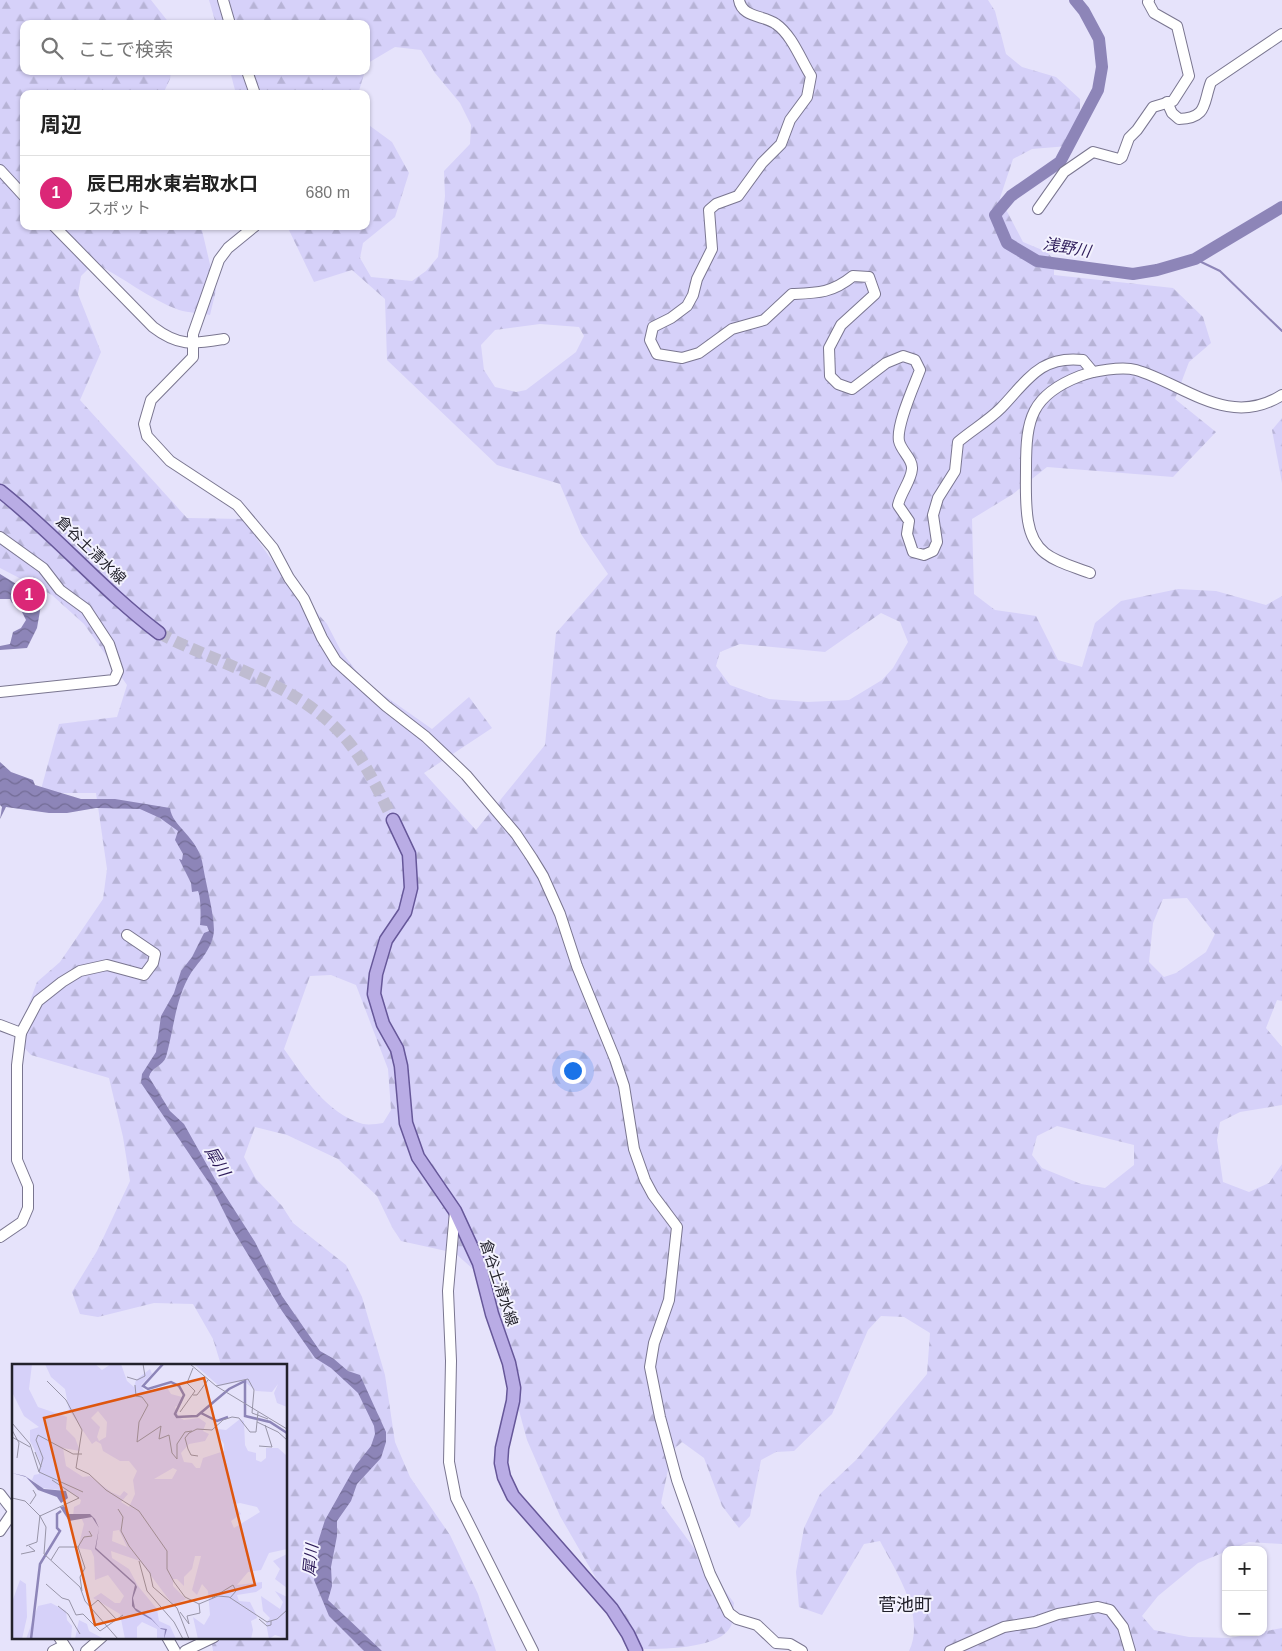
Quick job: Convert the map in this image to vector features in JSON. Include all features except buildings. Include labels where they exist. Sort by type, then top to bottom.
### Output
[{"type":"main road","name":"倉谷土清水線","points":[[0,490],[60,542],[128,609],[160,633]]},
{"type":"main road","name":"倉谷土清水線","points":[[393,820],[409,854],[411,888],[405,912],[386,940],[376,974],[374,994],[383,1024],[397,1048],[401,1066],[406,1123],[418,1157],[455,1211],[479,1263],[492,1314],[509,1363],[514,1388],[513,1401],[502,1448],[501,1463],[504,1477],[513,1496],[612,1609],[636,1651]]},
{"type":"street","points":[[223,0],[229,20]]},
{"type":"street","points":[[739,0],[740,6],[748,14],[774,22],[782,28],[811,76],[807,97],[790,120],[781,144],[762,163],[738,196],[716,204],[709,210],[712,249],[687,306],[671,318],[653,327],[650,340],[657,354],[682,358],[699,353],[732,328],[764,320],[792,294],[820,293],[839,286],[853,276],[869,277],[875,294],[841,325],[829,348],[830,376],[838,384],[852,389],[886,363],[903,356],[915,360],[920,370],[900,427],[899,441],[913,467],[911,477],[900,492],[898,505],[909,521],[908,534],[913,552],[924,555],[933,551],[937,542],[933,515],[938,498],[956,471],[958,442],[1000,408],[1024,381],[1041,366],[1071,358],[1083,360],[1093,372]]},
{"type":"street","points":[[1038,210],[1064,172],[1093,152],[1119,159],[1122,157],[1129,138],[1138,130],[1152,107],[1176,97],[1189,76],[1177,26],[1154,12],[1148,2],[1149,0]]},
{"type":"street","points":[[1167,102],[1172,113],[1179,120],[1186,119],[1202,111],[1206,105],[1207,93],[1211,82],[1282,34]]},
{"type":"street","points":[[248,75],[254,90]]},
{"type":"street","points":[[0,170],[20,192]]},
{"type":"street","points":[[58,230],[153,327],[177,342],[193,344],[224,339]]},
{"type":"street","points":[[250,230],[228,248],[219,260],[193,334],[193,357],[151,400],[144,424],[147,436],[170,460],[236,506],[273,548],[289,578],[304,599],[322,638],[336,661],[379,700],[426,737],[466,775],[516,834],[543,876],[560,914],[577,966],[600,1018],[624,1086],[634,1149],[645,1180],[653,1195],[677,1227],[669,1300],[654,1343],[650,1367],[660,1417],[677,1480],[710,1574],[729,1613],[737,1619],[757,1625],[776,1643],[790,1644],[802,1651]]},
{"type":"street","points":[[1090,573],[1052,558],[1039,550],[1031,537],[1026,505],[1026,442],[1030,417],[1044,397],[1066,382],[1093,372],[1134,369],[1216,405],[1247,406],[1272,401],[1282,395]]},
{"type":"street","points":[[0,537],[43,568],[60,590],[86,609],[109,644],[118,670],[114,680],[0,692]]},
{"type":"street","points":[[0,1237],[22,1222],[28,1208],[28,1186],[17,1160],[17,1065],[21,1033],[38,1001],[62,982],[80,971],[106,965],[144,975],[153,963],[154,954],[127,935]]},
{"type":"street","points":[[0,1025],[21,1033]]},
{"type":"street","points":[[455,1211],[448,1291],[451,1361],[449,1462],[456,1498],[533,1651]]},
{"type":"street","points":[[0,1494],[12,1507],[0,1531]]},
{"type":"street","points":[[950,1651],[1004,1627],[1035,1622],[1058,1614],[1098,1607],[1110,1610],[1123,1627],[1130,1651]]},
{"type":"street","points":[[86,1651],[101,1638]]},
{"type":"street","points":[[168,1638],[175,1651]]},
{"type":"street","points":[[185,1651],[212,1638]]},
{"type":"street","points":[[53,1651],[63,1645]]},
{"type":"green space","points":[[0,0],[151,0],[167,20],[20,20],[20,75],[170,75],[165,90],[20,90],[20,230],[202,230],[216,290],[210,315],[183,311],[157,300],[94,263],[81,276],[78,294],[101,352],[80,400],[187,518],[243,519],[278,569],[327,624],[341,651],[365,682],[432,729],[469,697],[492,728],[424,773],[476,830],[545,745],[556,633],[608,574],[581,534],[560,484],[497,465],[387,360],[385,299],[352,270],[314,282],[289,230],[370,230],[370,126],[392,142],[409,173],[395,217],[363,243],[360,258],[371,277],[412,281],[426,271],[438,257],[445,196],[444,171],[470,144],[471,125],[460,103],[435,73],[421,50],[395,47],[370,62],[370,20],[215,20],[209,0],[988,0],[995,11],[1006,54],[1022,67],[1056,77],[1080,99],[1080,120],[1068,146],[1032,149],[1013,159],[1000,198],[1023,242],[1047,252],[1054,260],[1054,275],[1173,288],[1203,317],[1211,343],[1189,362],[1175,399],[1216,432],[1173,477],[1047,467],[1013,494],[972,519],[974,594],[995,610],[1036,616],[1058,660],[1082,667],[1095,623],[1121,601],[1178,589],[1216,591],[1266,605],[1282,596],[1282,1001],[1277,1000],[1266,1028],[1282,1047],[1282,1105],[1240,1112],[1220,1122],[1217,1140],[1223,1182],[1249,1192],[1269,1183],[1282,1164],[1282,1544],[1249,1542],[1239,1546],[1222,1546],[1222,1553],[1198,1563],[1158,1596],[1142,1616],[1154,1630],[1189,1637],[1230,1638],[1267,1636],[1267,1631],[1282,1628],[1282,1651],[909,1651],[914,1623],[912,1609],[901,1580],[880,1541],[864,1544],[822,1615],[799,1607],[796,1572],[804,1528],[820,1494],[856,1460],[927,1374],[930,1333],[904,1317],[881,1316],[868,1330],[832,1414],[794,1451],[776,1452],[761,1460],[750,1516],[739,1528],[722,1506],[704,1458],[682,1442],[672,1451],[661,1503],[734,1603],[733,1621],[724,1634],[714,1640],[700,1644],[685,1647],[627,1649],[612,1606],[560,1516],[527,1440],[483,1278],[455,1253],[401,1241],[377,1196],[338,1159],[287,1135],[255,1127],[244,1157],[256,1179],[282,1206],[293,1223],[346,1265],[362,1297],[385,1375],[395,1442],[410,1477],[450,1535],[478,1594],[496,1651],[213,1651],[211,1638],[288,1638],[288,1364],[221,1364],[213,1339],[193,1304],[154,1303],[98,1317],[80,1314],[72,1292],[97,1251],[130,1181],[123,1137],[109,1078],[31,1055],[16,1039],[37,982],[60,962],[103,899],[107,869],[96,793],[40,793],[59,724],[117,717],[127,685],[84,624],[52,595],[0,568]],"holes":[[[540,324],[579,327],[584,336],[576,352],[526,390],[516,392],[495,387],[484,370],[481,345],[495,330]],[[881,613],[900,622],[908,642],[893,668],[882,680],[849,700],[808,702],[769,699],[730,685],[716,666],[720,652],[740,644],[825,652]],[[1187,898],[1215,934],[1206,952],[1176,973],[1164,977],[1149,962],[1153,923],[1163,899]],[[331,975],[356,985],[388,1069],[391,1110],[383,1123],[363,1124],[338,1112],[308,1082],[284,1049],[310,976]],[[1057,1126],[1134,1145],[1134,1165],[1105,1188],[1081,1184],[1042,1168],[1032,1155],[1037,1136]]]},
{"type":"green space","points":[[231,75],[364,75],[359,90],[235,90]]},
{"type":"green space","points":[[1282,418],[1282,483],[1272,430]]},
{"type":"water","points":[[0,574],[31,593],[41,605],[37,628],[27,648],[0,650],[0,646],[10,644],[13,632],[21,628],[26,620],[18,604],[12,603],[10,599],[0,599]]},
{"type":"water","points":[[0,762],[11,772],[33,780],[35,785],[81,799],[115,799],[170,808],[175,821],[191,840],[201,856],[213,915],[213,936],[209,948],[191,973],[181,993],[166,1057],[152,1071],[149,1077],[170,1111],[184,1124],[216,1181],[255,1242],[282,1296],[320,1351],[334,1359],[348,1371],[360,1375],[386,1432],[386,1442],[381,1458],[357,1484],[351,1501],[337,1521],[337,1536],[331,1567],[332,1586],[328,1600],[382,1651],[364,1651],[329,1616],[314,1580],[318,1564],[318,1542],[325,1520],[356,1465],[371,1446],[375,1434],[374,1426],[358,1393],[331,1368],[315,1358],[282,1311],[233,1230],[211,1186],[141,1083],[142,1074],[156,1052],[161,1016],[174,993],[181,971],[192,957],[204,933],[209,931],[207,926],[200,925],[201,908],[199,894],[198,891],[192,892],[191,883],[179,859],[182,860],[183,854],[175,840],[178,831],[160,818],[140,809],[96,808],[67,813],[49,813],[6,807],[0,819],[2,807],[0,805]]},
{"type":"waterway","name":"浅野川","points":[[1075,0],[1084,11],[1099,39],[1102,67],[1098,90],[1060,162],[1011,196],[995,215],[1007,243],[1037,261],[1133,274],[1157,270],[1195,259],[1282,207]]},
{"type":"waterway","points":[[1195,259],[1220,271],[1282,331]]},
{"type":"tunnel","points":[[159,633],[286,691],[331,723],[350,744],[362,762],[393,820]]},
{"type":"place","name":"辰巳用水東岩取水口","points":[[29,595]]},
{"type":"district","name":"菅池町","points":[[905,1605]]},
{"type":"water label","name":"犀川","points":[[218,1161]]},
{"type":"water label","name":"犀川","points":[[310,1560]]}]
